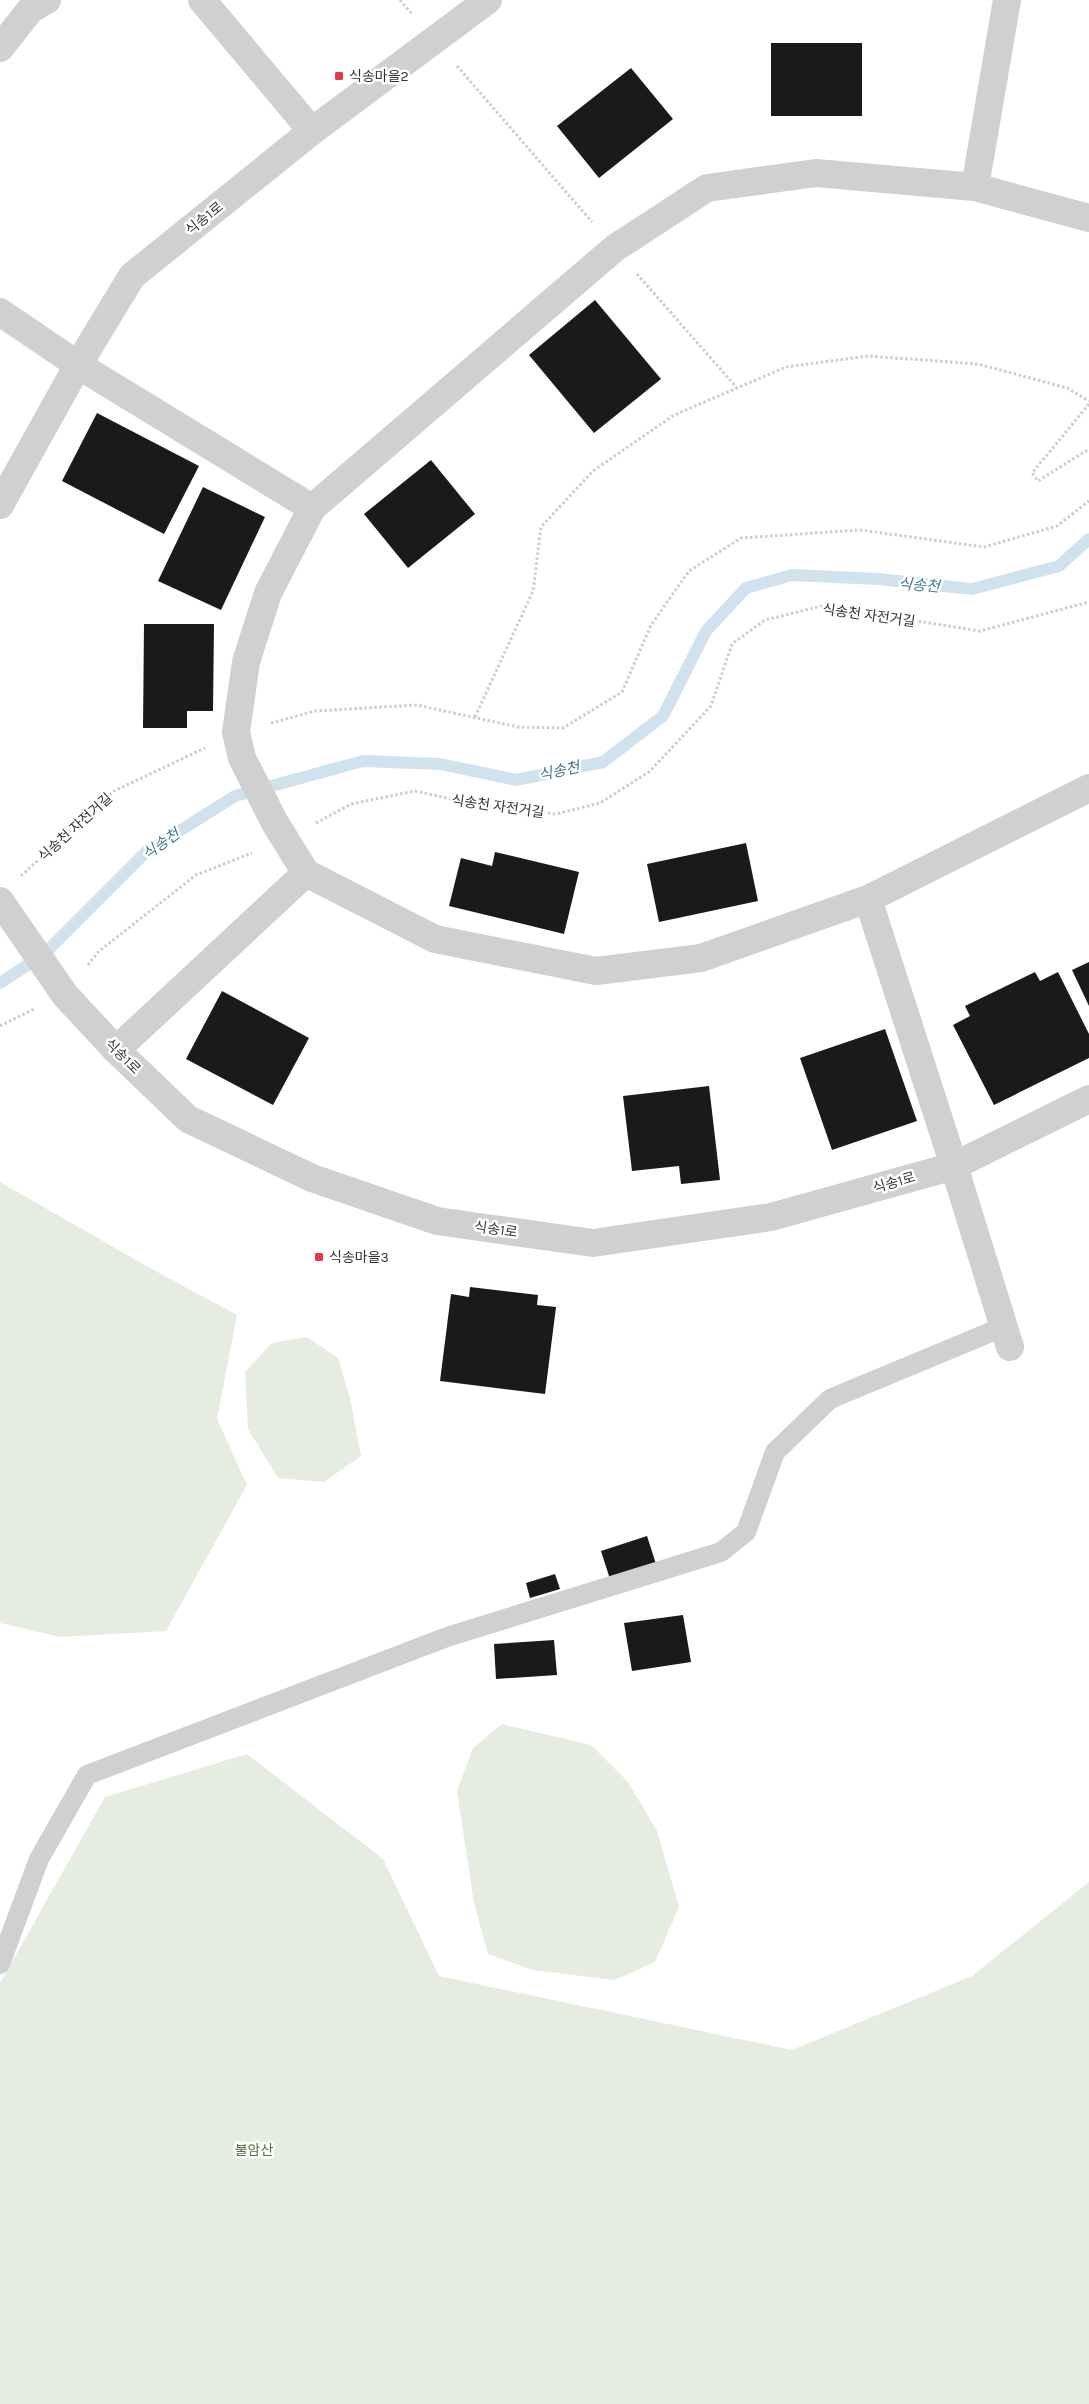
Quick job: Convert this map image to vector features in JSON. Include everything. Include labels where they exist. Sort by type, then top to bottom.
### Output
[{"type":"street","points":[[0,48],[30,10],[47,0]]},
{"type":"street","points":[[202,0],[312,131]]},
{"type":"street","name":"식송1로","points":[[0,505],[78,365],[132,276],[312,131],[488,0]]},
{"type":"street","points":[[975,187],[1007,0]]},
{"type":"street","points":[[1089,218],[975,187],[816,173],[707,188],[615,248],[312,508],[268,593],[246,662],[239,745],[280,831],[306,873],[435,939],[596,971],[701,958],[868,899],[1089,788]]},
{"type":"street","points":[[0,312],[78,365],[312,508]]},
{"type":"street","points":[[116,1050],[306,873]]},
{"type":"street","points":[[868,899],[1007,1337]]},
{"type":"street","name":"식송1로","points":[[9,900],[61,988],[116,1050],[188,1119],[312,1178],[437,1220],[593,1243],[771,1217],[954,1166],[1089,1099]]},
{"type":"lane","points":[[0,1964],[39,1859],[87,1775],[447,1637],[721,1552],[746,1532],[775,1452],[830,1399],[1007,1337]]},
{"type":"path","points":[[400,0],[737,388]]},
{"type":"path","points":[[475,717],[533,591],[541,527],[593,471],[674,415],[786,367],[868,356],[978,364],[1067,388],[1089,403],[1032,473],[1038,482],[1089,448]]},
{"type":"path","name":"식송천 자전거길","points":[[9,900],[114,791],[239,745],[315,711],[417,705],[518,727],[563,728],[622,692],[651,624],[688,571],[741,538],[860,530],[984,547],[1057,526],[1089,502]]},
{"type":"path","name":"식송천 자전거길","points":[[0,1026],[61,988],[98,952],[196,875],[280,831],[351,804],[415,791],[483,806],[556,814],[600,803],[649,772],[711,706],[732,644],[765,620],[822,606],[980,631],[1089,602]]},
{"type":"green space","points":[[0,1182],[150,1268],[237,1315],[217,1419],[247,1485],[166,1631],[60,1637],[0,1623]]},
{"type":"green space","points":[[307,1337],[338,1358],[350,1398],[361,1456],[324,1482],[278,1478],[248,1429],[245,1372],[272,1343]]},
{"type":"green space","points":[[502,1724],[591,1745],[628,1782],[657,1831],[679,1907],[655,1962],[615,1980],[532,1970],[488,1954],[474,1903],[457,1791],[473,1748]]},
{"type":"green space","name":"불암산","points":[[247,1754],[383,1859],[439,1976],[792,2050],[972,1976],[1089,1882],[1089,2404],[0,2404],[0,1983],[105,1797]]},
{"type":"building","points":[[771,43],[862,43],[862,116],[771,116]]},
{"type":"building","points":[[631,68],[673,119],[599,178],[557,126]]},
{"type":"building","points":[[595,300],[661,379],[594,433],[529,355]]},
{"type":"building","points":[[97,413],[199,466],[164,534],[62,481]]},
{"type":"building","points":[[431,460],[475,514],[408,568],[364,514]]},
{"type":"building","points":[[203,487],[265,517],[221,610],[158,581]]},
{"type":"building","points":[[144,624],[214,624],[213,711],[187,711],[187,728],[143,728]]},
{"type":"building","points":[[746,843],[758,901],[659,922],[647,864]]},
{"type":"building","points":[[495,852],[579,872],[564,934],[449,906],[461,858],[492,866]]},
{"type":"building","points":[[1089,962],[1089,1006],[1072,970]]},
{"type":"building","points":[[1035,972],[1040,981],[1058,972],[1089,1034],[1089,1058],[994,1105],[953,1025],[970,1016],[965,1006]]},
{"type":"building","points":[[222,991],[309,1038],[273,1105],[186,1059]]},
{"type":"building","points":[[885,1029],[917,1121],[832,1150],[800,1058]]},
{"type":"building","points":[[709,1086],[720,1180],[681,1184],[679,1166],[632,1171],[623,1096]]},
{"type":"building","points":[[470,1287],[538,1295],[537,1305],[556,1307],[545,1394],[440,1381],[451,1294],[469,1297]]},
{"type":"building","points":[[647,1536],[656,1564],[610,1579],[601,1551]]},
{"type":"building","points":[[555,1574],[560,1589],[530,1598],[526,1583]]},
{"type":"building","points":[[683,1615],[691,1662],[632,1671],[624,1623]]},
{"type":"building","points":[[554,1640],[557,1675],[496,1679],[494,1644]]},
{"type":"waterway","name":"식송천","points":[[0,983],[44,954],[146,852],[235,796],[363,761],[440,764],[516,780],[603,762],[663,716],[706,631],[746,588],[792,575],[878,579],[972,589],[1059,566],[1089,539]]},
{"type":"place","name":"식송마을2","points":[[339,76]]},
{"type":"place","name":"식송마을3","points":[[319,1257]]}]
